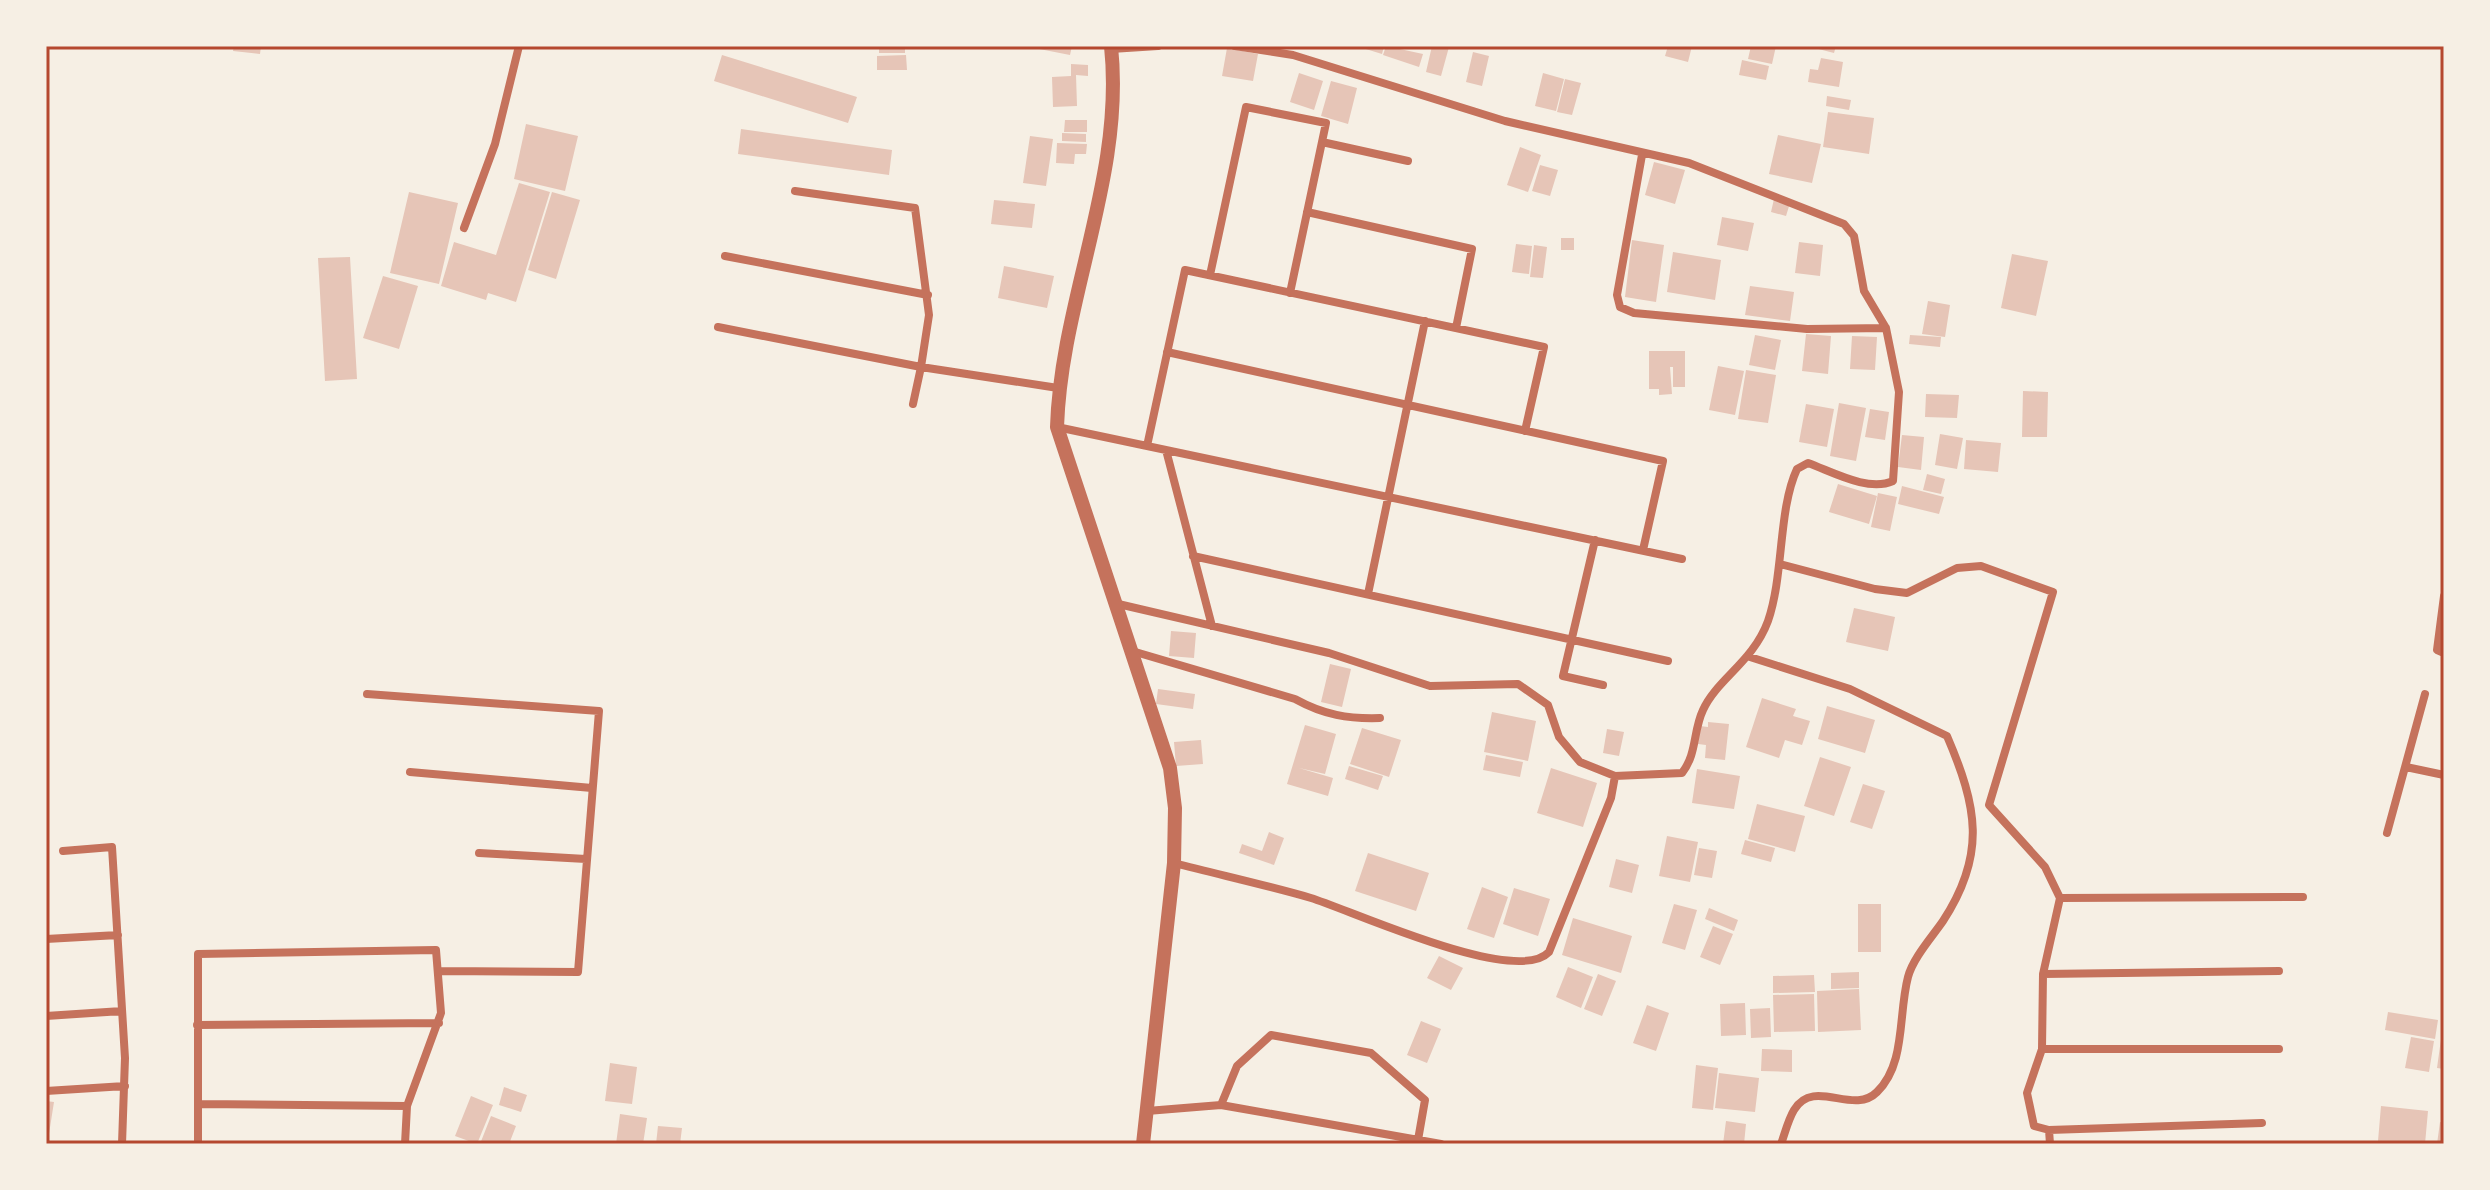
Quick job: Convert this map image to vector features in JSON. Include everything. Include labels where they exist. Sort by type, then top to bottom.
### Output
[{"type":"street","points":[[464,228],[495,144],[519,46]]},
{"type":"street","points":[[1143,1144],[1174,863],[1170,768],[1128,650],[1057,427],[1058,388],[1100,199],[1112,109],[1111,48],[1158,46]]},
{"type":"street","points":[[1114,603],[1329,653],[1430,686],[1518,684],[1548,705],[1559,737],[1580,762],[1615,776],[1682,773],[1692,761],[1697,725],[1704,705],[1750,657],[1768,620],[1794,475],[1801,465],[1808,463],[1867,483],[1885,485],[1893,481],[1899,392],[1886,328],[1864,291],[1854,236],[1844,224],[1689,163],[1642,155],[1505,121],[1293,55],[1235,46]]},
{"type":"street","points":[[1210,275],[1246,107],[1326,123],[1290,293]]},
{"type":"street","points":[[1322,142],[1408,161]]},
{"type":"street","points":[[1642,155],[1617,295],[1620,307],[1634,313],[1807,329],[1886,328]]},
{"type":"street","points":[[795,191],[915,208],[928,295],[928,334],[913,404]]},
{"type":"street","points":[[1307,212],[1472,249],[1456,328]]},
{"type":"street","points":[[725,256],[928,295]]},
{"type":"street","points":[[1147,446],[1185,270],[1544,347],[1525,431]]},
{"type":"street","points":[[1368,594],[1425,321]]},
{"type":"street","points":[[718,327],[921,367],[1058,388]]},
{"type":"street","points":[[1167,352],[1663,461],[1643,550]]},
{"type":"street","points":[[1057,427],[1682,559]]},
{"type":"street","points":[[1166,450],[1212,626]]},
{"type":"street","points":[[1595,540],[1563,676],[1603,685]]},
{"type":"street","points":[[1193,556],[1668,661]]},
{"type":"street","points":[[1780,564],[1875,589],[1907,593],[1957,568],[1981,566],[2053,592],[1989,805],[2045,867],[2060,898],[2043,974],[2042,1049],[2027,1093],[2034,1126],[2049,1130],[2262,1123]]},
{"type":"street","points":[[2444,596],[2437,650],[2444,653]]},
{"type":"street","points":[[1128,650],[1295,699],[1319,712],[1350,719],[1380,718]]},
{"type":"street","points":[[1750,657],[1850,689],[1947,736],[1964,776],[1972,817],[1971,869],[1908,974],[1892,1076],[1874,1096],[1863,1101],[1820,1094],[1804,1100],[1795,1108],[1781,1144]]},
{"type":"street","points":[[367,694],[599,711],[578,972],[440,971]]},
{"type":"street","points":[[2387,833],[2425,694]]},
{"type":"street","points":[[2406,767],[2444,775]]},
{"type":"street","points":[[410,772],[592,788]]},
{"type":"street","points":[[1174,863],[1314,899],[1435,944],[1483,957],[1541,959],[1549,952],[1611,798],[1615,776]]},
{"type":"street","points":[[63,851],[112,847],[125,1086],[122,1144]]},
{"type":"street","points":[[479,853],[586,859]]},
{"type":"street","points":[[2060,898],[2303,897]]},
{"type":"street","points":[[46,939],[118,935]]},
{"type":"street","points":[[198,1144],[196,957],[200,953],[431,950],[439,952],[439,1023],[407,1106],[405,1144]]},
{"type":"street","points":[[2043,974],[2279,971]]},
{"type":"street","points":[[46,1016],[122,1011]]},
{"type":"street","points":[[197,1025],[439,1023]]},
{"type":"street","points":[[1221,1105],[1237,1066],[1271,1035],[1371,1053],[1425,1100],[1418,1140]]},
{"type":"street","points":[[2042,1049],[2279,1049]]},
{"type":"street","points":[[46,1091],[125,1086]]},
{"type":"street","points":[[198,1104],[407,1106]]},
{"type":"street","points":[[1147,1111],[1221,1105],[1441,1144]]},
{"type":"street","points":[[2049,1130],[2050,1144]]},
{"type":"building","points":[[234,46],[261,46],[260,54],[233,51]]},
{"type":"building","points":[[879,46],[905,46],[905,53],[879,53]]},
{"type":"building","points":[[1024,46],[1072,46],[1070,55]]},
{"type":"building","points":[[1356,46],[1384,46],[1382,54]]},
{"type":"building","points":[[1386,46],[1423,54],[1419,67],[1383,55]]},
{"type":"building","points":[[1432,46],[1449,47],[1441,76],[1426,72]]},
{"type":"building","points":[[1668,46],[1692,46],[1688,62],[1665,56]]},
{"type":"building","points":[[1751,46],[1776,46],[1772,64],[1748,59]]},
{"type":"building","points":[[1807,46],[1836,46],[1834,53]]},
{"type":"building","points":[[1227,48],[1258,54],[1253,81],[1222,76]]},
{"type":"building","points":[[1473,52],[1489,56],[1482,86],[1466,82]]},
{"type":"building","points":[[722,55],[857,97],[848,123],[714,81]]},
{"type":"building","points":[[906,55],[907,70],[877,70],[877,56]]},
{"type":"building","points":[[1821,58],[1843,62],[1839,87],[1808,82],[1810,69],[1818,70]]},
{"type":"building","points":[[1742,60],[1769,66],[1766,80],[1739,75]]},
{"type":"building","points":[[1071,64],[1088,65],[1088,76],[1076,75],[1077,106],[1053,107],[1052,77],[1071,76]]},
{"type":"building","points":[[1299,73],[1323,81],[1314,110],[1290,102]]},
{"type":"building","points":[[1543,73],[1564,79],[1556,111],[1535,106]]},
{"type":"building","points":[[1565,79],[1581,83],[1572,115],[1557,112]]},
{"type":"building","points":[[1331,81],[1357,88],[1348,124],[1321,116]]},
{"type":"building","points":[[1827,96],[1851,100],[1849,110],[1826,106]]},
{"type":"building","points":[[1828,112],[1874,118],[1869,154],[1823,147]]},
{"type":"building","points":[[1065,120],[1087,120],[1087,132],[1064,132]]},
{"type":"building","points":[[526,124],[578,136],[565,191],[514,179]]},
{"type":"building","points":[[741,129],[892,150],[889,175],[738,154]]},
{"type":"building","points":[[1062,133],[1086,134],[1086,142],[1062,141]]},
{"type":"building","points":[[1778,135],[1821,144],[1812,183],[1769,174]]},
{"type":"building","points":[[1030,136],[1053,139],[1046,186],[1023,183]]},
{"type":"building","points":[[1057,143],[1087,144],[1086,154],[1075,154],[1074,164],[1056,163]]},
{"type":"building","points":[[1520,147],[1541,155],[1528,192],[1507,185]]},
{"type":"building","points":[[1654,162],[1685,170],[1675,204],[1645,195]]},
{"type":"building","points":[[1540,165],[1558,170],[1550,196],[1532,191]]},
{"type":"building","points":[[519,183],[550,192],[516,302],[488,293],[486,300],[441,286],[454,242],[496,255]]},
{"type":"building","points":[[409,192],[458,203],[439,284],[390,273]]},
{"type":"building","points":[[552,192],[580,200],[556,279],[528,270]]},
{"type":"building","points":[[1774,199],[1790,203],[1786,216],[1771,212]]},
{"type":"building","points":[[994,200],[1035,204],[1032,228],[991,224]]},
{"type":"building","points":[[1722,217],[1754,223],[1748,251],[1717,245]]},
{"type":"building","points":[[1561,238],[1574,238],[1574,250],[1561,250]]},
{"type":"building","points":[[1632,240],[1664,245],[1656,302],[1625,297]]},
{"type":"building","points":[[1799,242],[1823,245],[1820,276],[1795,273]]},
{"type":"building","points":[[1516,244],[1532,246],[1529,274],[1512,272]]},
{"type":"building","points":[[1534,245],[1547,247],[1543,278],[1530,277]]},
{"type":"building","points":[[1673,252],[1721,260],[1715,300],[1667,292]]},
{"type":"building","points":[[2012,254],[2048,261],[2036,316],[2001,308]]},
{"type":"building","points":[[350,257],[357,379],[325,381],[318,258]]},
{"type":"building","points":[[1004,266],[1054,276],[1047,308],[998,298]]},
{"type":"building","points":[[383,276],[418,286],[399,349],[363,338]]},
{"type":"building","points":[[1750,286],[1794,292],[1790,321],[1745,315]]},
{"type":"building","points":[[1928,301],[1950,305],[1945,337],[1922,334]]},
{"type":"building","points":[[1806,334],[1831,336],[1828,374],[1802,371]]},
{"type":"building","points":[[1755,335],[1781,340],[1775,370],[1749,365]]},
{"type":"building","points":[[1910,335],[1941,337],[1940,347],[1909,344]]},
{"type":"building","points":[[1852,336],[1877,337],[1875,370],[1850,369]]},
{"type":"building","points":[[1649,351],[1685,351],[1685,387],[1673,387],[1673,367],[1670,367],[1672,394],[1659,395],[1659,389],[1649,389]]},
{"type":"building","points":[[1718,366],[1744,371],[1735,415],[1709,410]]},
{"type":"building","points":[[1746,370],[1776,375],[1768,423],[1738,419]]},
{"type":"building","points":[[2023,391],[2048,392],[2047,437],[2022,437]]},
{"type":"building","points":[[1926,394],[1959,395],[1957,418],[1925,417]]},
{"type":"building","points":[[1839,403],[1866,408],[1856,461],[1830,456]]},
{"type":"building","points":[[1806,404],[1834,409],[1827,447],[1799,442]]},
{"type":"building","points":[[1870,409],[1889,412],[1885,440],[1865,437]]},
{"type":"building","points":[[1940,434],[1963,438],[1957,469],[1935,465]]},
{"type":"building","points":[[1902,435],[1924,437],[1921,470],[1898,467]]},
{"type":"building","points":[[1966,440],[2001,443],[1998,472],[1964,469]]},
{"type":"building","points":[[1927,474],[1945,479],[1941,494],[1923,490]]},
{"type":"building","points":[[1838,484],[1877,496],[1869,524],[1829,512]]},
{"type":"building","points":[[1902,486],[1944,497],[1939,514],[1898,504]]},
{"type":"building","points":[[1878,493],[1897,497],[1890,531],[1871,527]]},
{"type":"building","points":[[1854,608],[1895,617],[1888,651],[1846,642]]},
{"type":"building","points":[[1171,631],[1196,633],[1194,658],[1169,656]]},
{"type":"building","points":[[1330,664],[1351,669],[1342,707],[1321,702]]},
{"type":"building","points":[[1158,689],[1195,694],[1193,709],[1156,704]]},
{"type":"building","points":[[1762,698],[1796,709],[1793,716],[1810,721],[1802,745],[1785,740],[1779,758],[1746,747]]},
{"type":"building","points":[[1827,706],[1875,720],[1865,753],[1818,739]]},
{"type":"building","points":[[1492,712],[1536,721],[1528,761],[1484,752]]},
{"type":"building","points":[[1708,722],[1729,724],[1725,760],[1705,758],[1706,745],[1698,744],[1700,726],[1708,727]]},
{"type":"building","points":[[1305,725],[1336,734],[1325,774],[1299,768],[1333,778],[1328,796],[1287,784]]},
{"type":"building","points":[[1362,728],[1401,740],[1389,777],[1350,764]]},
{"type":"building","points":[[1607,729],[1624,732],[1619,756],[1603,753]]},
{"type":"building","points":[[1201,740],[1203,764],[1176,766],[1174,742]]},
{"type":"building","points":[[1486,755],[1523,762],[1520,777],[1483,770]]},
{"type":"building","points":[[1820,757],[1851,767],[1834,816],[1804,806]]},
{"type":"building","points":[[1349,766],[1383,776],[1378,790],[1345,779]]},
{"type":"building","points":[[1551,768],[1597,783],[1583,827],[1537,813]]},
{"type":"building","points":[[1697,769],[1740,776],[1734,809],[1692,803]]},
{"type":"building","points":[[1863,784],[1885,791],[1872,829],[1850,822]]},
{"type":"building","points":[[1757,804],[1805,816],[1795,852],[1748,839]]},
{"type":"building","points":[[1269,832],[1284,838],[1274,865],[1239,853],[1242,844],[1262,851]]},
{"type":"building","points":[[1667,836],[1698,842],[1690,882],[1659,876]]},
{"type":"building","points":[[1745,840],[1775,848],[1771,862],[1741,854]]},
{"type":"building","points":[[1699,848],[1717,851],[1712,878],[1694,875]]},
{"type":"building","points":[[1368,853],[1429,873],[1416,911],[1355,891]]},
{"type":"building","points":[[1616,859],[1639,865],[1632,893],[1609,887]]},
{"type":"building","points":[[1482,887],[1508,897],[1494,938],[1467,929]]},
{"type":"building","points":[[1514,888],[1550,899],[1538,936],[1503,924]]},
{"type":"building","points":[[1674,904],[1697,910],[1685,950],[1662,943]]},
{"type":"building","points":[[1858,904],[1881,904],[1881,952],[1858,952]]},
{"type":"building","points":[[1709,908],[1738,920],[1734,931],[1705,919]]},
{"type":"building","points":[[1573,918],[1632,936],[1621,973],[1562,955]]},
{"type":"building","points":[[1713,926],[1733,934],[1720,965],[1700,957]]},
{"type":"building","points":[[1439,956],[1463,968],[1451,990],[1427,978]]},
{"type":"building","points":[[1568,967],[1593,977],[1581,1008],[1556,997]]},
{"type":"building","points":[[1859,972],[1859,988],[1831,989],[1831,973]]},
{"type":"building","points":[[1598,974],[1616,981],[1602,1016],[1584,1009]]},
{"type":"building","points":[[1814,975],[1815,992],[1773,993],[1773,976]]},
{"type":"building","points":[[1859,989],[1861,1030],[1818,1032],[1817,991]]},
{"type":"building","points":[[1814,994],[1815,1031],[1774,1032],[1773,995]]},
{"type":"building","points":[[1745,1003],[1746,1035],[1721,1036],[1720,1004]]},
{"type":"building","points":[[1647,1005],[1669,1013],[1656,1051],[1633,1043]]},
{"type":"building","points":[[1770,1008],[1771,1037],[1751,1038],[1750,1009]]},
{"type":"building","points":[[2388,1012],[2438,1020],[2435,1039],[2385,1030]]},
{"type":"building","points":[[1421,1021],[1441,1029],[1427,1063],[1407,1055]]},
{"type":"building","points":[[2444,1032],[2444,1069],[2437,1068]]},
{"type":"building","points":[[2411,1037],[2434,1041],[2429,1072],[2405,1068]]},
{"type":"building","points":[[1762,1049],[1792,1050],[1792,1072],[1761,1071]]},
{"type":"building","points":[[610,1063],[637,1067],[632,1104],[605,1101]]},
{"type":"building","points":[[1696,1065],[1718,1068],[1713,1110],[1692,1108]]},
{"type":"building","points":[[1719,1073],[1759,1078],[1755,1112],[1715,1108]]},
{"type":"building","points":[[504,1087],[527,1095],[521,1112],[499,1105]]},
{"type":"building","points":[[471,1096],[493,1105],[477,1144],[455,1136]]},
{"type":"building","points":[[46,1101],[54,1102],[48,1140],[46,1140]]},
{"type":"building","points":[[2381,1106],[2428,1111],[2425,1144],[2381,1144],[2378,1141]]},
{"type":"building","points":[[620,1114],[647,1118],[643,1144],[616,1144]]},
{"type":"building","points":[[491,1116],[516,1126],[509,1144],[480,1144]]},
{"type":"building","points":[[1726,1121],[1746,1124],[1744,1144],[1723,1144]]},
{"type":"building","points":[[2440,1122],[2444,1123],[2444,1144],[2437,1144]]},
{"type":"building","points":[[658,1126],[682,1128],[680,1144],[656,1144]]}]
